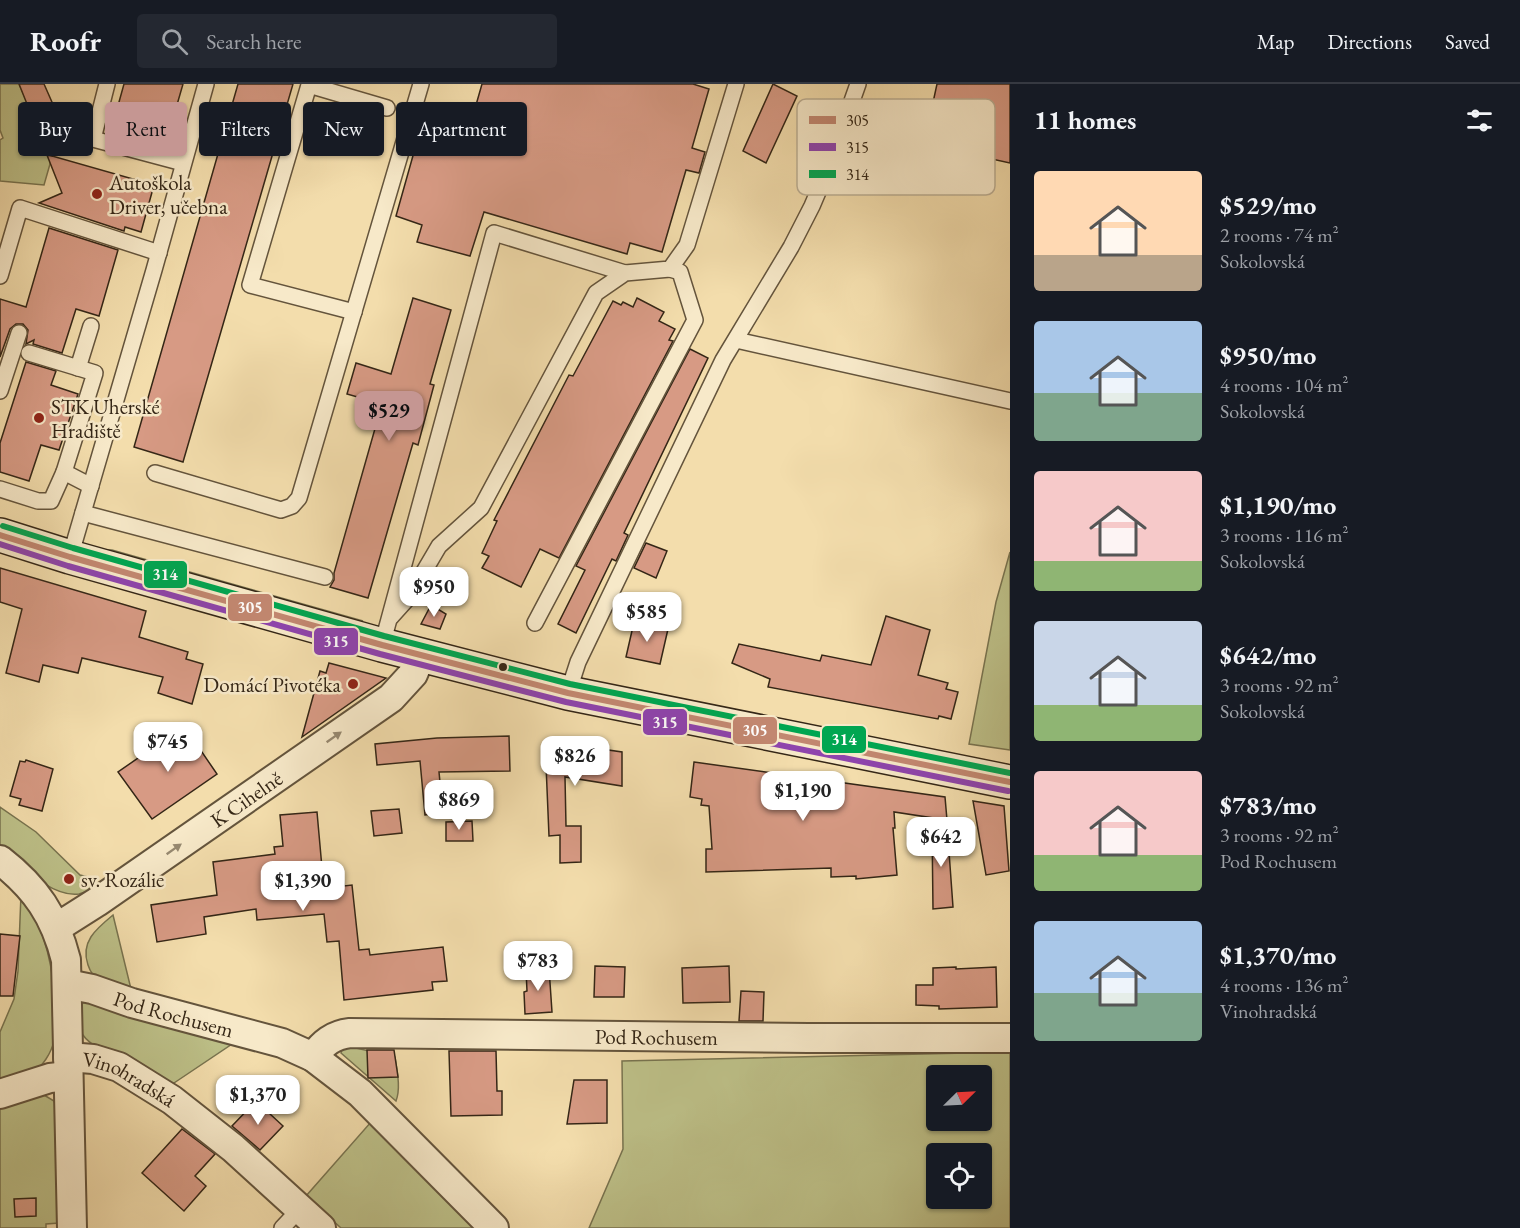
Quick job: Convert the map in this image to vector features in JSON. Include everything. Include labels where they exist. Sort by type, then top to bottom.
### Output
[{"type":"main road","points":[[0,535],[70,557],[387,631],[421,655],[568,693],[1010,782]]},
{"type":"street","name":"K Cihelně","points":[[56,928],[108,895],[391,698],[408,681],[419,664],[421,655]]},
{"type":"street","name":"Vinohradská","points":[[0,860],[35,892],[44,904],[56,928],[66,960],[72,1228]]},
{"type":"street","name":"Pod Rochusem","points":[[68,984],[282,1043],[313,1057],[360,1094],[495,1228]]},
{"type":"street","name":"Pod Rochusem","points":[[313,1057],[331,1038],[350,1033],[1010,1038]]},
{"type":"street","name":"Vinohradská","points":[[68,1067],[93,1059],[119,1067],[172,1100],[232,1148],[291,1219],[321,1228]]},
{"type":"street","points":[[0,1094],[50,1078],[68,1067]]},
{"type":"lane","points":[[107,84],[93,139],[183,163]]},
{"type":"lane","points":[[70,557],[206,84]]},
{"type":"lane","points":[[155,473],[281,510],[292,506],[299,498],[421,84]]},
{"type":"lane","points":[[670,269],[687,245],[736,84]]},
{"type":"lane","points":[[853,99],[858,84]]},
{"type":"lane","points":[[354,312],[250,285],[309,86],[387,108]]},
{"type":"lane","points":[[568,693],[583,651],[723,360],[791,248],[817,195]]},
{"type":"lane","points":[[0,276],[20,208],[159,252]]},
{"type":"lane","points":[[387,631],[494,233],[625,273],[670,269],[680,272],[695,320],[535,623]]},
{"type":"lane","points":[[387,631],[439,546],[481,508],[596,293],[625,273]]},
{"type":"lane","points":[[78,368],[91,326]]},
{"type":"lane","points":[[0,390],[19,333]]},
{"type":"lane","points":[[736,340],[1010,401]]},
{"type":"lane","points":[[0,489],[38,501],[51,501],[64,472],[95,373],[29,353]]},
{"type":"lane","points":[[64,472],[91,486]]},
{"type":"lane","points":[[83,513],[325,577]]},
{"type":"green space","points":[[0,84],[19,84],[27,102],[18,102],[18,156],[52,156],[44,185],[0,181],[0,140],[3,138],[0,130]]},
{"type":"green space","points":[[109,550],[363,621],[349,621],[114,555]]},
{"type":"green space","points":[[1010,552],[1010,750],[969,744],[996,602]]},
{"type":"green space","points":[[0,807],[36,832],[80,875],[96,879],[91,882],[92,889],[79,894],[58,891],[26,872],[0,850]]},
{"type":"green space","points":[[21,894],[39,927],[48,952],[55,998],[54,1040],[51,1050],[39,1068],[31,1074],[0,1081],[0,1032],[14,999],[18,971]]},
{"type":"green space","points":[[113,915],[131,989],[99,980],[92,974],[86,957],[86,949],[91,937]]},
{"type":"green space","points":[[85,1001],[235,1042],[171,1085],[120,1061],[84,1037],[79,1020],[80,1006]]},
{"type":"green space","points":[[343,1045],[395,1057],[398,1074],[396,1101],[341,1053]]},
{"type":"green space","points":[[1010,1052],[1010,1228],[589,1228],[623,1149],[622,1061]]},
{"type":"green space","points":[[44,1095],[54,1101],[58,1114],[59,1223],[46,1224],[46,1228],[0,1228],[0,1108]]},
{"type":"green space","points":[[371,1122],[474,1228],[341,1228],[306,1196]]},
{"type":"building","name":"Autoškola Driver, učebna","points":[[19,84],[44,84],[52,102],[26,102]]},
{"type":"building","points":[[124,84],[183,84],[178,102],[119,102]]},
{"type":"building","points":[[238,84],[293,84],[288,102],[233,102]]},
{"type":"building","points":[[482,84],[693,84],[709,89],[692,148],[705,152],[699,173],[686,170],[662,252],[630,243],[627,254],[484,212],[470,256],[417,242],[422,225],[396,216],[413,156],[527,156],[527,102],[477,102]]},
{"type":"building","points":[[773,84],[797,96],[766,163],[743,151]]},
{"type":"building","points":[[937,84],[1010,84],[1010,163],[995,160],[995,99],[934,99]]},
{"type":"building","name":"Autoškola Driver, učebna","points":[[47,156],[154,185],[141,232],[125,227],[124,231],[39,203],[62,193]]},
{"type":"building","points":[[217,156],[272,156],[183,462],[134,447]]},
{"type":"building","points":[[49,228],[118,250],[99,316],[76,309],[62,353],[33,344],[34,340],[26,344],[28,330],[23,324],[16,324],[10,329],[0,357],[0,299],[26,307]]},
{"type":"building","points":[[413,298],[451,310],[430,384],[434,385],[418,445],[413,443],[368,598],[330,587],[334,580],[334,573],[382,404],[347,394],[356,363],[391,374]]},
{"type":"building","points":[[637,298],[664,312],[659,321],[675,329],[669,340],[673,341],[559,558],[540,549],[521,587],[482,568],[489,556],[482,553],[497,521],[494,520],[569,375],[573,376],[613,301],[621,305],[623,302],[633,307]]},
{"type":"building","points":[[690,349],[708,358],[624,533],[628,535],[616,561],[612,559],[576,633],[558,624],[585,570],[576,566]]},
{"type":"building","name":"STK Uherské Hradiště","points":[[26,362],[56,371],[51,385],[78,394],[59,450],[41,445],[29,481],[0,472],[0,443]]},
{"type":"building","points":[[646,543],[667,551],[656,578],[634,568]]},
{"type":"building","points":[[0,568],[146,611],[139,637],[188,652],[186,659],[203,664],[192,704],[158,693],[163,677],[82,658],[78,673],[43,665],[39,682],[6,673],[22,609],[0,602]]},
{"type":"building","points":[[431,605],[446,614],[440,629],[421,624]]},
{"type":"building","points":[[886,616],[930,630],[918,675],[948,683],[946,689],[958,692],[951,719],[939,716],[938,719],[768,687],[770,679],[732,663],[739,644],[820,661],[822,655],[871,665]]},
{"type":"building","points":[[634,622],[668,629],[660,664],[626,657]]},
{"type":"building","points":[[329,663],[386,678],[302,737],[320,671],[326,673]]},
{"type":"building","points":[[184,726],[217,774],[152,819],[118,772]]},
{"type":"building","points":[[509,736],[510,771],[439,772],[443,813],[425,815],[420,761],[377,765],[375,744],[437,738]]},
{"type":"building","points":[[545,741],[622,752],[622,786],[565,777],[566,826],[581,826],[581,862],[560,863],[560,835],[549,836]]},
{"type":"building","points":[[26,760],[53,769],[42,811],[19,805],[21,799],[10,796],[20,761],[25,762]]},
{"type":"building","points":[[694,762],[945,797],[947,820],[894,812],[897,875],[856,879],[856,876],[831,877],[831,868],[706,872],[706,849],[712,849],[709,806],[701,805],[702,799],[690,797]]},
{"type":"building","points":[[973,801],[1004,806],[1009,871],[986,875]]},
{"type":"building","points":[[399,809],[402,833],[374,836],[371,811]]},
{"type":"building","points":[[317,812],[323,879],[343,877],[344,886],[352,885],[359,950],[369,949],[370,955],[443,947],[447,981],[432,982],[433,990],[344,1000],[339,941],[327,942],[324,914],[257,920],[256,909],[204,917],[206,934],[157,942],[151,905],[217,895],[213,862],[275,854],[274,847],[283,846],[280,815]]},
{"type":"building","points":[[472,821],[473,841],[446,841],[446,822]]},
{"type":"building","points":[[947,824],[953,907],[933,909],[932,825]]},
{"type":"building","points":[[0,934],[20,936],[13,996],[0,996]]},
{"type":"building","points":[[595,966],[625,967],[624,997],[594,997]]},
{"type":"building","points":[[729,966],[730,1002],[683,1003],[682,968]]},
{"type":"building","points":[[956,967],[956,969],[996,967],[997,1007],[939,1009],[939,1006],[916,1005],[916,985],[933,985],[933,968]]},
{"type":"building","points":[[549,968],[552,1012],[525,1014],[526,970]]},
{"type":"building","points":[[741,991],[764,992],[763,1021],[739,1021]]},
{"type":"building","points":[[367,1050],[394,1050],[398,1077],[368,1078]]},
{"type":"building","points":[[449,1051],[496,1051],[497,1091],[502,1091],[502,1115],[451,1116]]},
{"type":"building","points":[[574,1080],[607,1080],[607,1123],[567,1124]]},
{"type":"building","points":[[256,1101],[283,1126],[260,1150],[232,1126]]},
{"type":"building","points":[[182,1129],[215,1154],[195,1176],[206,1186],[184,1211],[142,1173]]},
{"type":"building","points":[[36,1198],[36,1216],[15,1217],[14,1199]]},
{"type":"transit line","name":"314","points":[[3,526],[384,636],[570,684],[1010,773]]},
{"type":"transit line","name":"305","points":[[0,535],[382,645],[568,693],[1010,782]]},
{"type":"transit line","name":"315","points":[[0,544],[68,566],[380,654],[566,702],[1008,791]]},
{"type":"place","name":"Autoškola Driver, učebna","points":[[97,194]]},
{"type":"place","name":"STK Uherské Hradiště","points":[[39,418]]},
{"type":"place","name":"Domácí Pivotéka","points":[[353,684]]},
{"type":"place","name":"sv. Rozálie","points":[[69,879]]}]
